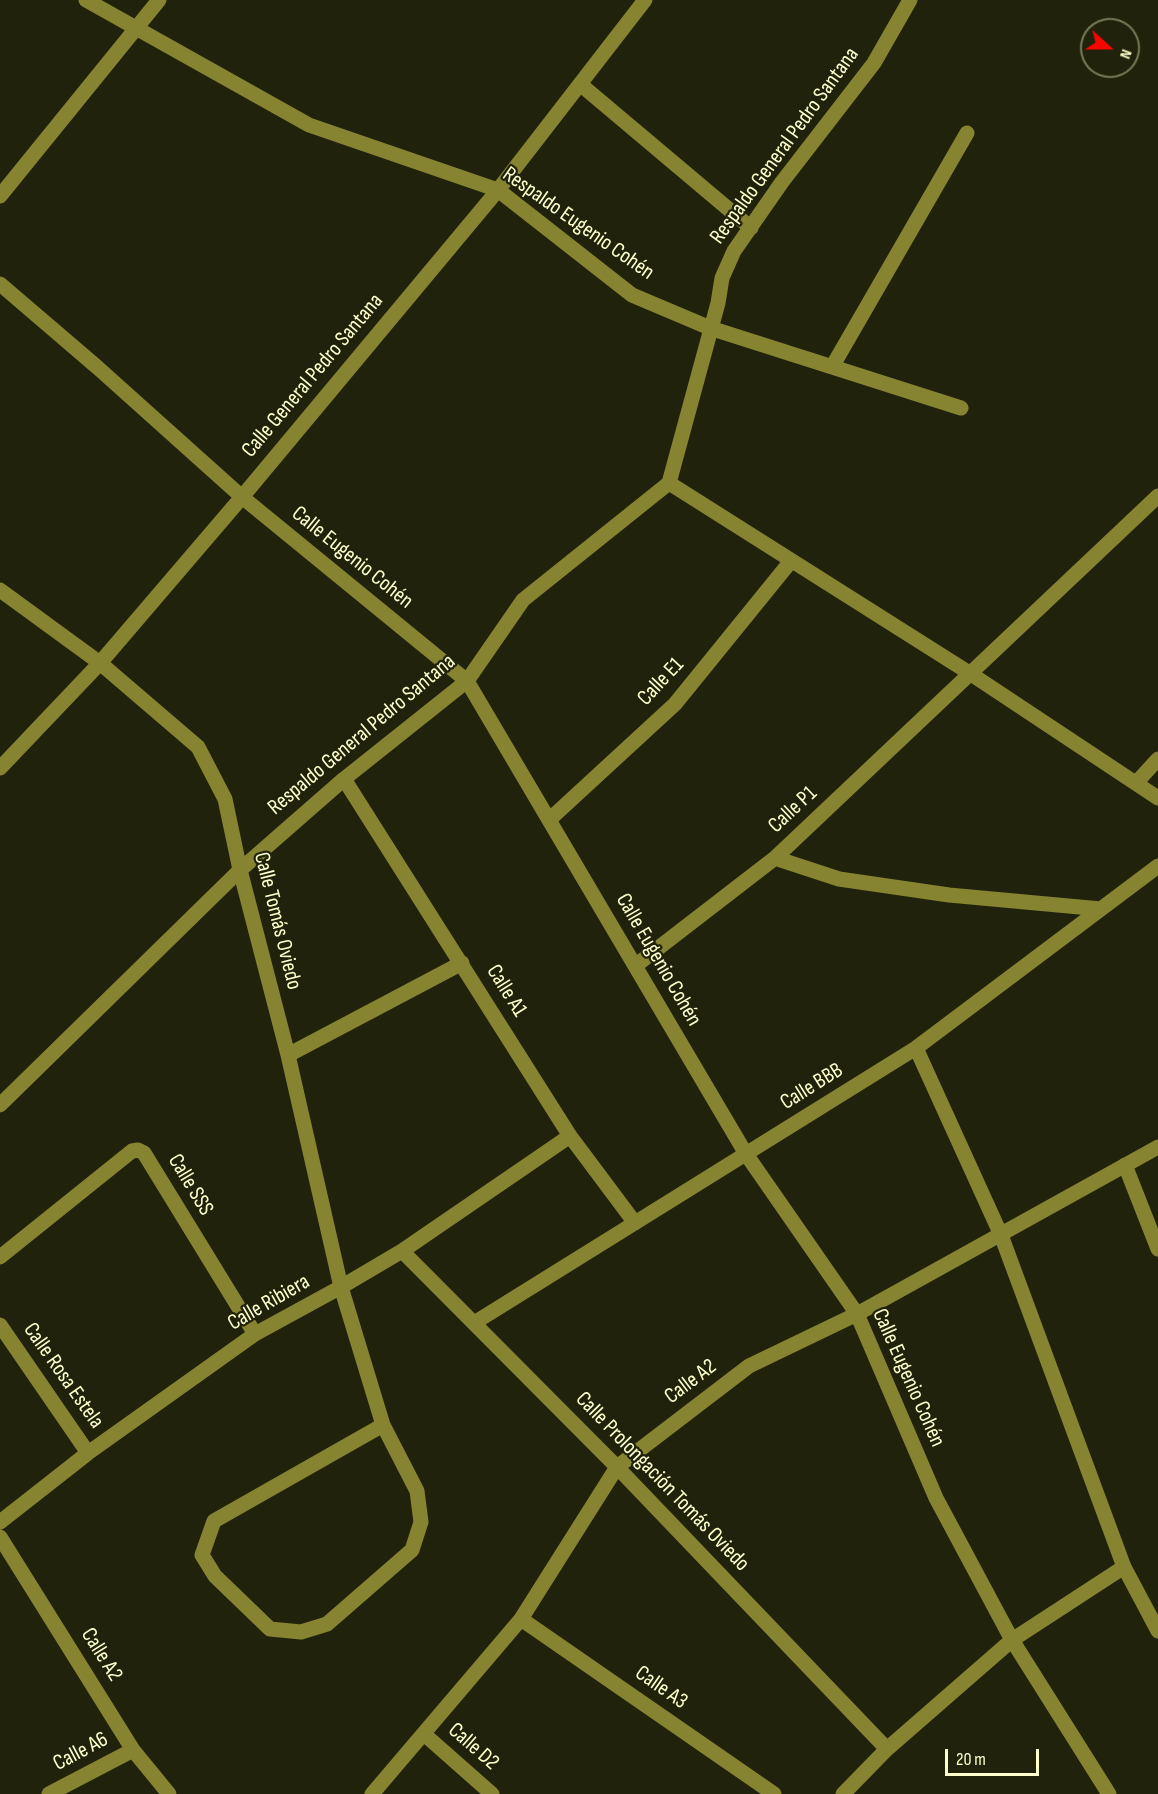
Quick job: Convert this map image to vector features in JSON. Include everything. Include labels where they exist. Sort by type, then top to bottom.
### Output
[{"type":"street","name":"Respaldo Eugenio Cohén","points":[[86,0],[309,125],[498,190],[632,295],[710,328],[961,408]]},
{"type":"street","points":[[0,196],[159,0]]},
{"type":"street","name":"Calle General Pedro Santana","points":[[0,768],[100,663],[242,497],[498,190],[645,0]]},
{"type":"street","name":"Respaldo General Pedro Santana","points":[[0,1105],[240,870],[344,778],[467,681],[523,600],[669,483],[722,278],[734,251],[782,182],[874,63],[910,0]]},
{"type":"street","points":[[580,84],[751,228]]},
{"type":"street","points":[[832,367],[967,133]]},
{"type":"street","name":"Calle Eugenio Cohén","points":[[0,284],[242,497],[467,681],[746,1154],[857,1314],[936,1497],[1012,1640],[1109,1794]]},
{"type":"street","points":[[669,483],[971,674],[1158,798]]},
{"type":"street","name":"Calle P1","points":[[636,966],[775,858],[1158,496]]},
{"type":"street","name":"Calle E1","points":[[549,820],[675,704],[791,561]]},
{"type":"street","name":"Calle Tomás Oviedo","points":[[0,590],[100,663],[198,747],[225,799],[240,870],[288,1055],[341,1287],[383,1425],[417,1491],[421,1522],[412,1550],[327,1624],[302,1632],[270,1629],[215,1576],[202,1555],[214,1521],[383,1425]]},
{"type":"street","points":[[1136,783],[1158,759]]},
{"type":"street","name":"Calle A1","points":[[344,778],[570,1136],[635,1223]]},
{"type":"street","points":[[775,858],[839,879],[949,895],[1101,909]]},
{"type":"street","name":"Calle BBB","points":[[474,1323],[916,1048],[1158,866]]},
{"type":"street","points":[[288,1055],[462,963]]},
{"type":"street","points":[[916,1048],[1001,1235],[1124,1567],[1158,1631]]},
{"type":"street","name":"Calle Ribiera","points":[[0,1522],[88,1453],[255,1334],[402,1251],[570,1136]]},
{"type":"street","name":"Calle A2","points":[[372,1794],[521,1619],[617,1467],[749,1366],[857,1314],[1158,1147]]},
{"type":"street","name":"Calle SSS","points":[[0,1257],[132,1151],[138,1150],[144,1153],[255,1334]]},
{"type":"street","points":[[1125,1165],[1158,1249]]},
{"type":"street","name":"Calle Prolongación Tomás Oviedo","points":[[402,1251],[617,1467],[887,1749]]},
{"type":"street","name":"Calle Rosa Estela","points":[[0,1325],[88,1453]]},
{"type":"street","name":"Calle A2","points":[[0,1537],[133,1750],[169,1794]]},
{"type":"street","points":[[843,1794],[887,1749],[1012,1640],[1124,1567]]},
{"type":"street","name":"Calle A3","points":[[521,1619],[774,1794]]},
{"type":"street","name":"Calle D2","points":[[424,1734],[492,1794]]},
{"type":"street","name":"Calle A6","points":[[49,1794],[133,1750]]}]
